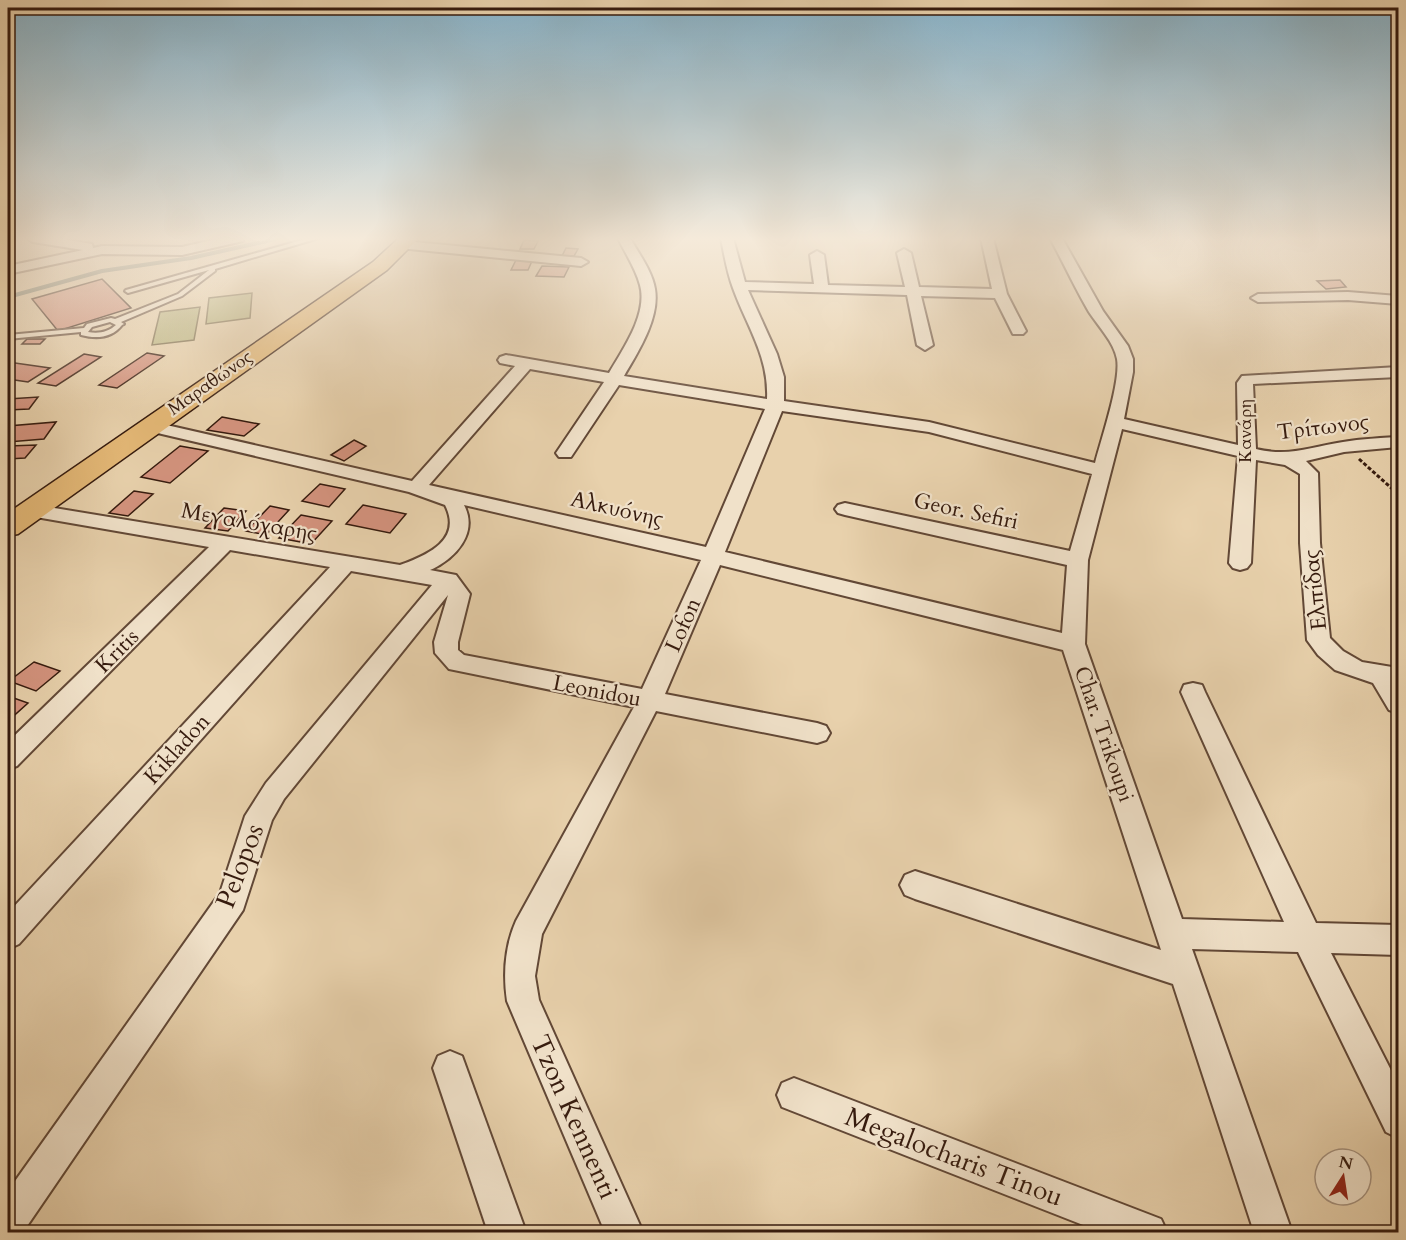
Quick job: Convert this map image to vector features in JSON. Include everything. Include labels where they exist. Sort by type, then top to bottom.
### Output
[{"type":"main road","name":"Μαραθώνος","points":[[8,527],[19,510],[317,296]]},
{"type":"main road","name":"Μαραθώνος","points":[[19,510],[149,426],[334,296]]},
{"type":"street","points":[[565,453],[614,378],[633,344],[648,310],[649,296]]},
{"type":"street","name":"Lofon","points":[[523,1001],[519,976],[527,931],[649,702],[775,406],[776,377],[769,354],[744,296]]},
{"type":"street","points":[[912,296],[925,345]]},
{"type":"street","points":[[1001,296],[1018,331]]},
{"type":"street","name":"Char. Trikoupi","points":[[1088,296],[1120,346],[1125,359],[1125,372],[1077,560],[1072,644],[1273,1233]]},
{"type":"street","points":[[1258,298],[1348,296],[1398,300]]},
{"type":"street","points":[[506,360],[775,406],[929,427],[1100,470]]},
{"type":"street","points":[[402,572],[438,558],[446,551],[455,540],[460,519],[452,501],[416,488],[526,364]]},
{"type":"street","name":"Κανάρη","points":[[1240,563],[1247,452],[1245,383],[1248,379],[1398,372]]},
{"type":"street","name":"Τρίτωνος","points":[[1114,422],[1274,459],[1289,459],[1344,447],[1398,442]]},
{"type":"street","name":"Αλκυόνης","points":[[149,426],[713,556],[1072,644]]},
{"type":"street","name":"Ελπίδας","points":[[1289,459],[1309,473],[1310,543],[1319,640],[1328,653],[1353,668],[1390,677]]},
{"type":"street","name":"Geor. Sefiri","points":[[844,508],[1077,560]]},
{"type":"street","name":"Μεγαλόχαρης","points":[[19,510],[402,572],[452,584]]},
{"type":"street","name":"Kritis","points":[[8,758],[225,543]]},
{"type":"street","name":"Kikladon","points":[[8,934],[346,563]]},
{"type":"street","name":"Leonidou","points":[[452,584],[459,594],[458,604],[446,642],[447,653],[457,663],[817,733]]},
{"type":"street","name":"Pelopos","points":[[8,1222],[233,900],[259,816],[275,790],[452,584]]},
{"type":"street","points":[[1390,677],[1398,703]]},
{"type":"street","points":[[1193,692],[1307,938],[1398,1120]]},
{"type":"street","points":[[915,885],[1186,973]]},
{"type":"street","points":[[1172,934],[1398,940]]},
{"type":"street","name":"Tzon Kennenti","points":[[523,1001],[624,1233]]},
{"type":"street","points":[[450,1068],[507,1233]]},
{"type":"street","name":"Megalocharis Tinou","points":[[794,1095],[1148,1233]]},
{"type":"lane","points":[[8,337],[84,330],[94,323],[116,321],[178,296]]},
{"type":"lane","points":[[84,330],[84,333],[90,335],[107,334],[119,326],[119,322],[116,321]]},
{"type":"path","points":[[1344,447],[1398,494]]},
{"type":"shaded area","points":[[252,296],[250,318],[206,324],[209,298]]},
{"type":"shaded area","points":[[200,307],[194,340],[152,345],[160,312]]},
{"type":"building","points":[[43,296],[119,296],[131,308],[58,331],[32,299]]},
{"type":"building","points":[[27,339],[45,339],[40,344],[22,344]]},
{"type":"building","points":[[147,353],[164,356],[117,388],[99,385]]},
{"type":"building","points":[[84,354],[101,357],[56,386],[38,383]]},
{"type":"building","points":[[8,362],[50,368],[28,382],[8,379]]},
{"type":"building","points":[[38,397],[29,409],[8,410],[8,399]]},
{"type":"building","points":[[222,417],[259,424],[244,436],[207,430]]},
{"type":"building","points":[[56,422],[44,439],[8,442],[8,426]]},
{"type":"building","points":[[354,440],[366,446],[344,461],[331,455]]},
{"type":"building","points":[[36,445],[25,458],[8,459],[8,446]]},
{"type":"building","points":[[180,446],[208,451],[170,483],[141,477]]},
{"type":"building","points":[[320,484],[345,489],[329,507],[302,501]]},
{"type":"building","points":[[134,491],[153,494],[128,516],[109,513]]},
{"type":"building","points":[[363,505],[406,514],[390,533],[346,524]]},
{"type":"building","points":[[270,506],[289,510],[266,535],[246,531]]},
{"type":"building","points":[[224,508],[246,511],[228,531],[205,528]]},
{"type":"building","points":[[301,515],[332,521],[311,544],[279,538]]},
{"type":"building","points":[[34,662],[60,671],[36,691],[9,681]]},
{"type":"building","points":[[8,696],[28,703],[8,721]]},
{"type":"waterway","points":[[8,297],[12,296]]}]
